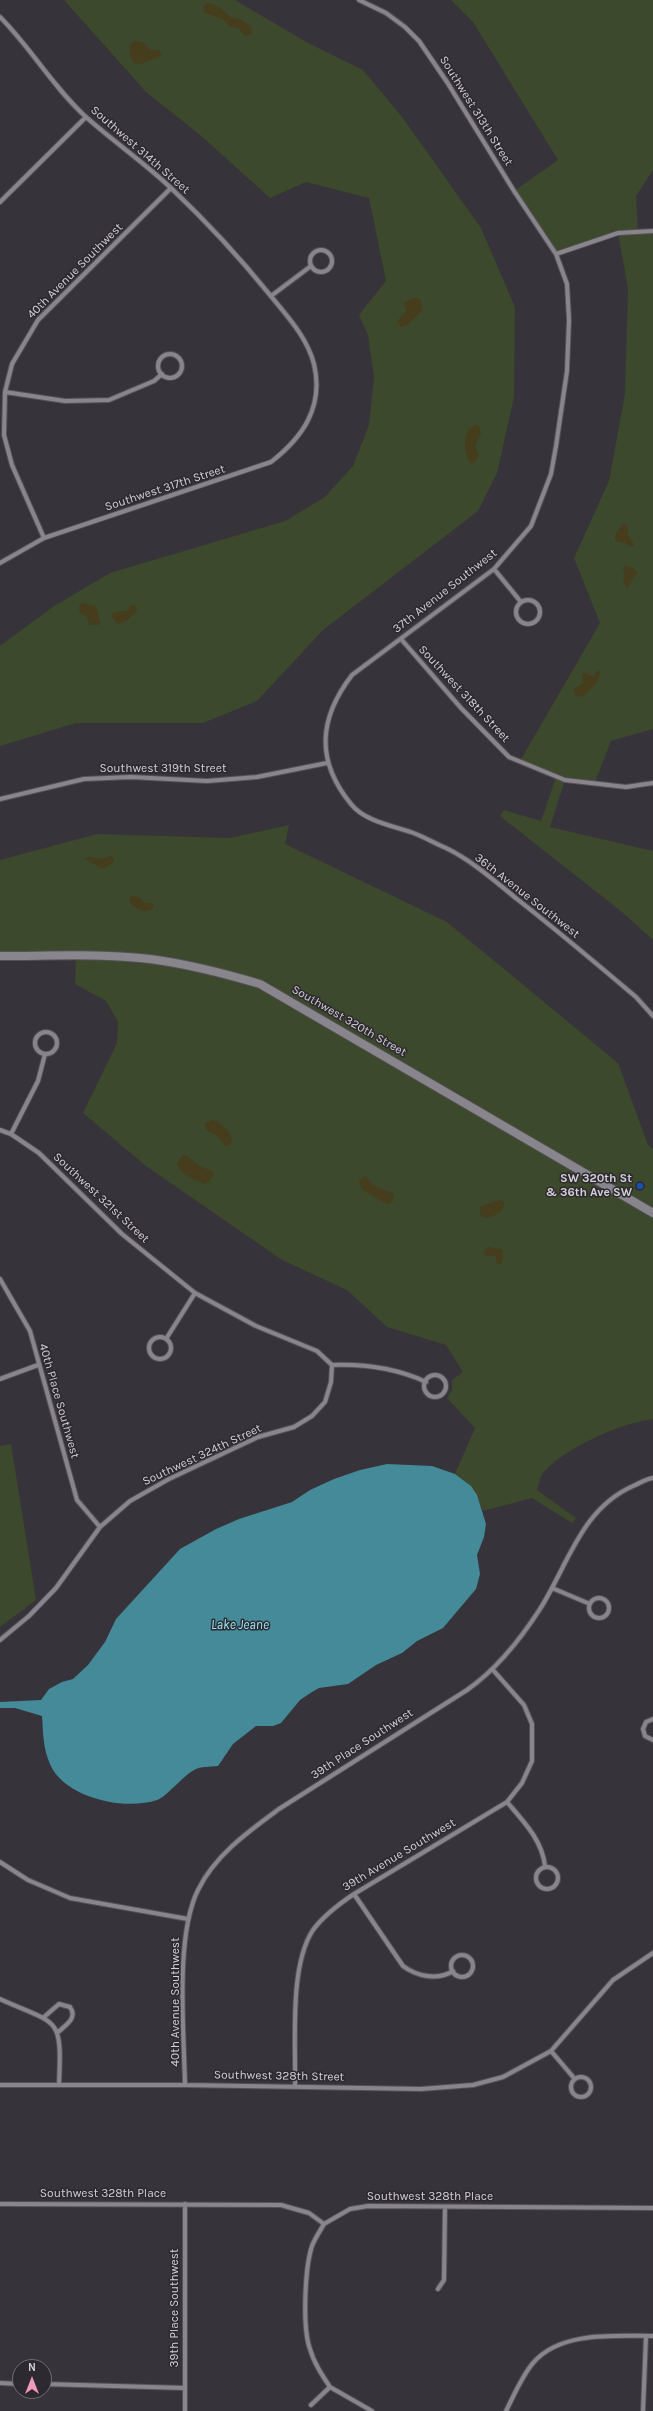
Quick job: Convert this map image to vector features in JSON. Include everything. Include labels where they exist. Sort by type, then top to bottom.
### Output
[{"type":"main road","name":"Southwest 320th Street","points":[[0,956],[112,956],[149,959],[200,967],[260,984],[653,1213]]},
{"type":"street","name":"Southwest 313th Street","points":[[359,0],[386,14],[405,27],[419,41],[464,108],[514,191],[556,254]]},
{"type":"street","name":"Southwest 314th Street","points":[[0,17],[13,30],[63,94],[86,117],[171,188],[243,263],[271,296]]},
{"type":"street","points":[[0,202],[86,117]]},
{"type":"street","name":"40th Avenue Southwest","points":[[44,538],[12,465],[4,435],[5,392],[12,364],[38,320],[171,188]]},
{"type":"street","points":[[556,254],[589,241],[618,233],[653,232]]},
{"type":"street","points":[[324,251],[330,255],[332,262],[326,271],[319,272],[311,266],[310,259],[314,253],[324,251]]},
{"type":"street","name":"37th Avenue Southwest","points":[[327,763],[325,737],[330,712],[338,692],[352,675],[494,569],[531,526],[551,474],[565,384],[569,320],[567,284],[556,254]]},
{"type":"street","points":[[271,296],[311,266]]},
{"type":"street","name":"Southwest 317th Street","points":[[0,562],[44,538],[271,462],[288,448],[302,433],[313,406],[315,376],[314,364],[308,347],[294,324],[271,296]]},
{"type":"street","points":[[170,354],[178,357],[181,364],[178,374],[168,377],[162,374],[158,367],[163,356],[170,354]]},
{"type":"street","points":[[5,392],[65,401],[109,400],[154,381],[162,374]]},
{"type":"street","points":[[494,569],[521,602]]},
{"type":"street","points":[[532,600],[538,605],[540,613],[534,622],[523,622],[518,616],[517,609],[521,602],[532,600]]},
{"type":"street","name":"Southwest 318th Street","points":[[401,639],[461,708],[509,756],[565,780],[626,787],[653,783]]},
{"type":"street","name":"Southwest 319th Street","points":[[0,799],[84,779],[131,777],[207,781],[257,777],[327,763]]},
{"type":"street","name":"36th Avenue Southwest","points":[[327,763],[352,805],[365,815],[450,850],[493,880],[636,998],[653,1016]]},
{"type":"street","points":[[48,1032],[55,1035],[58,1042],[55,1050],[45,1054],[36,1047],[36,1039],[40,1033],[48,1032]]},
{"type":"street","points":[[11,1134],[38,1081],[45,1054]]},
{"type":"street","name":"Southwest 321st Street","points":[[0,1130],[11,1134],[38,1154],[122,1234],[195,1293],[256,1326],[317,1351],[332,1365]]},
{"type":"street","name":"40th Place Southwest","points":[[0,1279],[30,1332],[77,1500],[100,1527]]},
{"type":"street","points":[[166,1339],[195,1293]]},
{"type":"street","points":[[155,1339],[166,1339],[171,1349],[168,1356],[161,1359],[154,1358],[150,1352],[150,1344],[155,1339]]},
{"type":"street","points":[[332,1365],[362,1364],[415,1377],[426,1382]]},
{"type":"street","points":[[0,1379],[38,1365]]},
{"type":"street","name":"Southwest 324th Street","points":[[0,1640],[29,1616],[56,1588],[100,1527],[130,1501],[169,1480],[258,1437],[294,1427],[312,1416],[325,1402],[331,1382],[332,1365]]},
{"type":"street","points":[[431,1376],[442,1377],[446,1383],[445,1391],[440,1396],[433,1396],[427,1392],[426,1382],[431,1376]]},
{"type":"street","name":"39th Place Southwest","points":[[188,1919],[198,1889],[223,1854],[250,1830],[279,1809],[466,1690],[493,1670],[528,1626],[552,1588],[584,1527],[602,1506],[625,1489],[653,1478]]},
{"type":"street","points":[[552,1588],[590,1604]]},
{"type":"street","points":[[595,1599],[602,1599],[608,1604],[608,1611],[602,1616],[595,1616],[590,1611],[590,1604],[595,1599]]},
{"type":"street","name":"39th Avenue Southwest","points":[[295,2086],[297,1980],[303,1952],[313,1930],[322,1919],[354,1894],[507,1802],[522,1784],[530,1768],[533,1749],[533,1730],[530,1718],[524,1705],[493,1670]]},
{"type":"street","points":[[653,1719],[646,1722],[643,1729],[645,1736],[653,1740]]},
{"type":"street","points":[[507,1802],[534,1835],[542,1851],[545,1866]]},
{"type":"street","points":[[0,1862],[28,1880],[70,1898],[188,1919]]},
{"type":"street","points":[[545,1866],[556,1871],[558,1878],[555,1885],[548,1889],[541,1887],[536,1877],[538,1870],[545,1866]]},
{"type":"street","points":[[354,1894],[397,1960],[406,1968],[428,1976],[447,1975],[453,1971]]},
{"type":"street","name":"40th Avenue Southwest","points":[[185,2085],[184,1947],[188,1919]]},
{"type":"street","name":"Southwest 328th Street","points":[[0,2085],[295,2086],[421,2089],[473,2085],[503,2077],[551,2051],[613,1980],[653,1953]]},
{"type":"street","points":[[458,1956],[466,1956],[471,1960],[473,1967],[469,1974],[459,1976],[453,1971],[453,1961],[458,1956]]},
{"type":"street","points":[[0,1998],[44,2017],[53,2023],[58,2032],[61,2048],[59,2085]]},
{"type":"street","points":[[44,2017],[60,2004],[70,2007],[73,2013],[71,2020],[58,2032]]},
{"type":"street","points":[[551,2051],[574,2078]]},
{"type":"street","points":[[585,2076],[590,2081],[592,2088],[588,2095],[581,2097],[574,2095],[571,2088],[574,2078],[585,2076]]},
{"type":"street","name":"Southwest 328th Place","points":[[0,2204],[281,2205],[309,2213],[324,2224],[350,2209],[368,2206],[653,2208]]},
{"type":"street","name":"39th Place Southwest","points":[[184,2204],[185,2411]]},
{"type":"street","points":[[438,2289],[444,2280],[445,2207]]},
{"type":"street","points":[[324,2224],[312,2244],[309,2259],[306,2279],[307,2335],[316,2364],[330,2387],[372,2411]]},
{"type":"street","points":[[643,2411],[646,2336]]},
{"type":"street","points":[[506,2411],[533,2363],[545,2352],[558,2344],[576,2339],[653,2336]]},
{"type":"street","points":[[0,2383],[12,2384]]},
{"type":"street","points":[[52,2384],[185,2388]]},
{"type":"street","points":[[312,2406],[330,2387]]},
{"type":"green space","points":[[64,0],[235,0],[308,43],[363,70],[402,117],[481,228],[515,307],[514,397],[497,473],[478,511],[323,630],[257,701],[203,723],[76,723],[0,746],[0,646],[54,606],[110,573],[285,521],[325,497],[353,466],[369,425],[374,377],[368,335],[359,315],[386,281],[369,198],[306,182],[270,198],[199,134],[146,92]]},
{"type":"green space","points":[[451,0],[653,0],[653,170],[636,196],[638,232],[653,231],[653,729],[611,741],[594,785],[565,780],[550,827],[653,851],[653,940],[622,912],[500,816],[504,810],[541,821],[556,777],[520,761],[600,623],[574,558],[609,481],[625,394],[628,288],[618,233],[589,241],[556,254],[514,191],[558,160],[473,22]]},
{"type":"green space","points":[[289,825],[285,844],[447,922],[618,1063],[648,1145],[653,1149],[653,1419],[640,1421],[594,1438],[565,1455],[552,1464],[543,1473],[537,1490],[576,1518],[572,1523],[532,1498],[483,1511],[472,1490],[465,1481],[455,1474],[475,1428],[447,1398],[452,1390],[452,1380],[463,1372],[446,1345],[387,1327],[347,1290],[282,1260],[146,1166],[83,1113],[117,1043],[118,1022],[106,1001],[75,984],[76,956],[0,956],[0,860],[97,834],[230,838]]},
{"type":"green space","points":[[11,1444],[36,1600],[0,1627],[0,1446]]},
{"type":"sand","points":[[208,3],[220,8],[232,18],[239,19],[251,26],[252,34],[245,36],[238,28],[230,27],[223,19],[205,13],[203,7]]},
{"type":"sand","points":[[136,41],[144,43],[150,50],[159,50],[162,55],[141,64],[134,63],[130,48],[131,43]]},
{"type":"sand","points":[[413,298],[420,299],[422,311],[407,325],[401,327],[397,321],[406,312],[404,303]]},
{"type":"sand","points":[[478,425],[481,433],[475,446],[479,455],[476,461],[472,464],[467,457],[465,447],[466,437],[469,428]]},
{"type":"sand","points":[[623,523],[628,526],[628,535],[634,545],[631,547],[625,543],[615,541],[615,536]]},
{"type":"sand","points":[[625,566],[633,568],[637,573],[627,588],[623,582],[625,575],[623,569]]},
{"type":"sand","points":[[82,603],[96,606],[100,623],[98,625],[90,625],[86,616],[80,613],[79,607]]},
{"type":"sand","points":[[132,605],[136,606],[137,610],[129,619],[118,624],[112,617],[113,612],[126,611]]},
{"type":"sand","points":[[599,670],[600,673],[597,683],[582,697],[575,695],[574,689],[583,683],[582,674],[586,673],[594,677]]},
{"type":"sand","points":[[110,856],[114,858],[114,862],[103,869],[85,859],[88,857],[102,859]]},
{"type":"sand","points":[[131,896],[139,897],[145,903],[153,903],[154,907],[148,911],[138,909],[129,902]]},
{"type":"sand","points":[[212,1120],[222,1125],[228,1131],[232,1142],[228,1146],[225,1146],[216,1135],[206,1130],[205,1124]]},
{"type":"sand","points":[[183,1155],[186,1155],[199,1166],[214,1172],[209,1182],[205,1184],[197,1181],[188,1177],[181,1171],[177,1164]]},
{"type":"sand","points":[[365,1176],[373,1185],[394,1194],[393,1201],[388,1204],[384,1203],[362,1189],[359,1181]]},
{"type":"sand","points":[[500,1200],[504,1202],[501,1212],[485,1218],[480,1215],[481,1206]]},
{"type":"sand","points":[[488,1247],[503,1250],[502,1264],[497,1264],[496,1256],[485,1256],[484,1252]]},
{"type":"water","name":"Lake Jeane","points":[[387,1464],[432,1466],[455,1474],[471,1486],[477,1495],[486,1524],[484,1537],[477,1555],[480,1574],[476,1589],[443,1628],[417,1641],[402,1653],[376,1665],[348,1684],[319,1688],[312,1692],[300,1700],[281,1723],[273,1726],[256,1726],[233,1744],[218,1766],[203,1767],[194,1770],[157,1800],[144,1803],[129,1804],[97,1799],[68,1786],[57,1776],[50,1764],[44,1740],[42,1716],[15,1708],[0,1708],[0,1702],[41,1700],[49,1689],[62,1682],[73,1679],[88,1665],[105,1642],[116,1619],[180,1549],[216,1529],[239,1519],[292,1502],[310,1490],[334,1479],[360,1470]]},
{"type":"place","name":"SW 320th St & 36th Ave SW","points":[[640,1186]]}]
